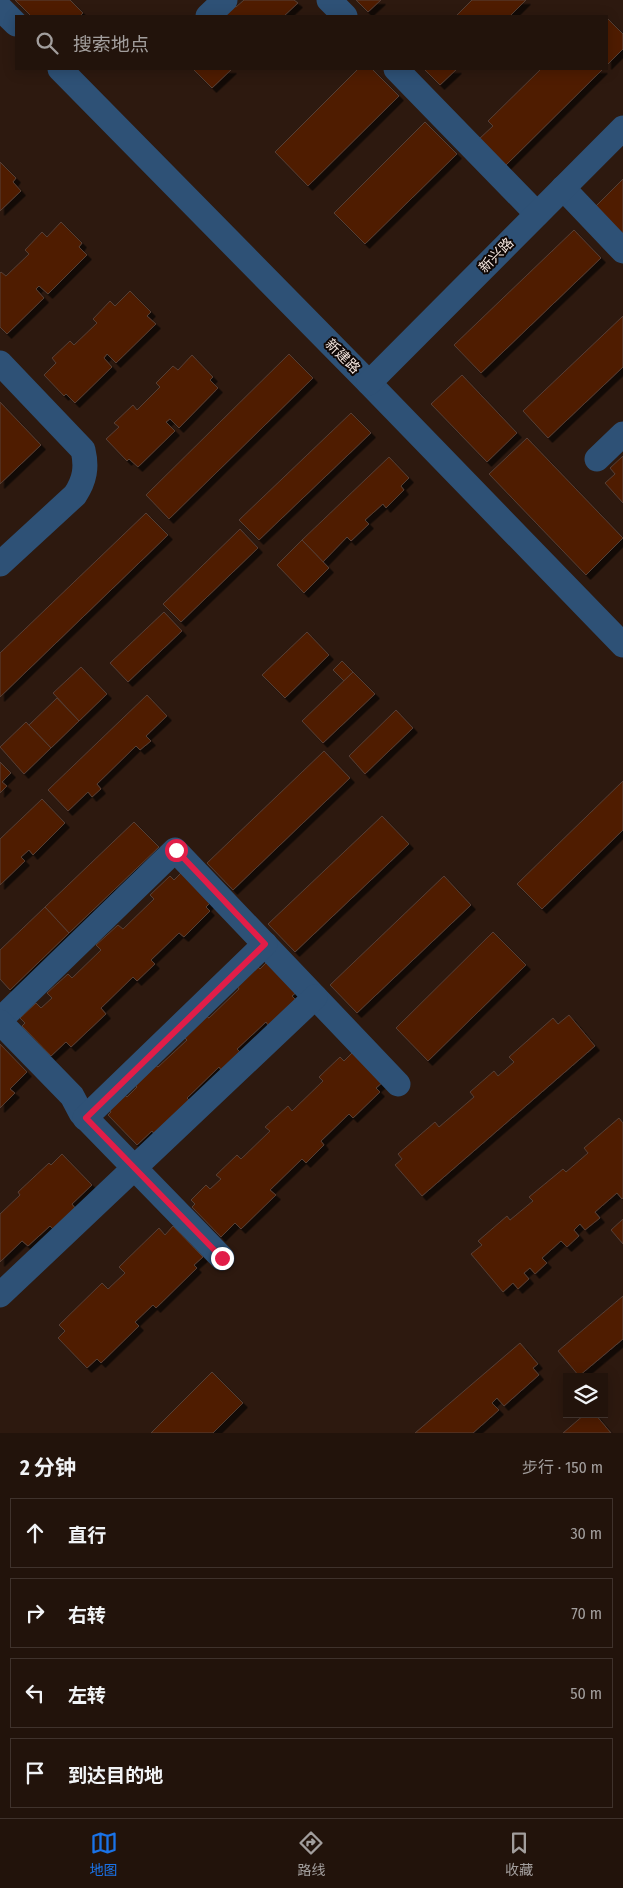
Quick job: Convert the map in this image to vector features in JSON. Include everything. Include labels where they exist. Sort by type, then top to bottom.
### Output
[{"type":"street","points":[[209,15],[225,0]]},
{"type":"street","points":[[329,0],[344,15]]},
{"type":"street","points":[[0,8],[15,23]]},
{"type":"street","name":"新建路","points":[[61,70],[369,382],[623,645]]},
{"type":"street","points":[[397,70],[537,214]]},
{"type":"street","name":"新兴路","points":[[369,382],[623,128]]},
{"type":"street","points":[[563,188],[623,250]]},
{"type":"street","points":[[0,363],[83,450],[86,464],[83,484],[75,496],[0,564]]},
{"type":"street","points":[[597,459],[623,434]]},
{"type":"street","points":[[222,1258],[81,1113],[72,1096],[0,1021],[176,850],[398,1084]]},
{"type":"street","points":[[86,1118],[265,944]]},
{"type":"street","points":[[0,1295],[315,997]]},
{"type":"building","points":[[15,0],[70,0],[83,13],[81,15],[30,15]]},
{"type":"building","points":[[244,0],[294,0],[298,3],[285,15],[223,15],[233,5],[236,7]]},
{"type":"building","points":[[356,0],[381,0],[368,12]]},
{"type":"building","points":[[472,0],[526,0],[511,15],[457,15]]},
{"type":"building","points":[[608,19],[623,34],[623,49],[608,64]]},
{"type":"building","points":[[194,70],[231,70],[212,88]]},
{"type":"building","points":[[357,70],[373,70],[399,96],[308,186],[275,152]]},
{"type":"building","points":[[425,70],[456,70],[440,85]]},
{"type":"building","points":[[540,70],[602,70],[506,165],[479,139],[493,126],[488,121]]},
{"type":"building","points":[[425,122],[457,154],[365,244],[334,213]]},
{"type":"building","points":[[0,162],[16,178],[13,182],[21,191],[0,211]]},
{"type":"building","points":[[623,179],[623,235],[595,207]]},
{"type":"building","points":[[61,222],[82,243],[79,247],[87,255],[48,294],[39,286],[36,289],[44,298],[7,334],[0,327],[0,273],[6,276],[29,254],[25,250],[42,232],[47,237]]},
{"type":"building","points":[[574,230],[601,258],[481,373],[454,345]]},
{"type":"building","points":[[130,291],[151,312],[147,316],[156,324],[116,363],[107,354],[104,358],[112,367],[75,403],[66,394],[64,396],[44,375],[56,363],[52,358],[70,341],[74,345],[97,323],[93,319],[110,301],[115,306]]},
{"type":"building","points":[[623,316],[623,367],[548,438],[523,411]]},
{"type":"building","points":[[289,354],[313,378],[169,519],[146,495]]},
{"type":"building","points":[[192,355],[213,377],[210,380],[218,388],[179,428],[170,419],[166,422],[175,431],[138,467],[129,459],[127,461],[106,439],[119,427],[114,423],[133,405],[137,410],[160,387],[156,383],[173,366],[178,370]]},
{"type":"building","points":[[462,375],[517,433],[487,462],[431,404]]},
{"type":"building","points":[[0,402],[41,445],[0,484]]},
{"type":"building","points":[[351,413],[371,433],[259,540],[239,520]]},
{"type":"building","points":[[527,438],[623,538],[586,575],[489,474]]},
{"type":"building","points":[[623,456],[623,503],[605,483],[615,474],[610,468]]},
{"type":"building","points":[[389,457],[409,478],[401,486],[404,490],[386,508],[383,504],[365,520],[369,524],[351,541],[347,537],[323,562],[302,540]]},
{"type":"building","points":[[146,513],[168,535],[0,697],[0,653]]},
{"type":"building","points":[[240,529],[258,548],[181,622],[163,604]]},
{"type":"building","points":[[302,540],[329,568],[304,593],[277,565]]},
{"type":"building","points":[[164,612],[182,631],[128,682],[110,663]]},
{"type":"building","points":[[307,632],[329,655],[285,698],[262,675]]},
{"type":"building","points":[[342,661],[353,672],[344,681],[333,670]]},
{"type":"building","points":[[81,667],[107,694],[79,721],[53,693]]},
{"type":"building","points":[[353,672],[375,694],[323,743],[302,721]]},
{"type":"building","points":[[147,695],[167,716],[146,736],[151,741],[140,750],[136,746],[97,784],[101,789],[92,797],[88,792],[68,811],[48,790]]},
{"type":"building","points":[[57,698],[79,721],[51,748],[29,725]]},
{"type":"building","points":[[396,710],[413,728],[365,774],[349,756]]},
{"type":"building","points":[[26,722],[51,748],[24,774],[0,747]]},
{"type":"building","points":[[324,751],[350,778],[233,890],[207,863]]},
{"type":"building","points":[[0,762],[11,773],[2,782],[7,786],[0,793]]},
{"type":"building","points":[[623,781],[623,830],[542,909],[517,884]]},
{"type":"building","points":[[42,799],[65,823],[33,855],[29,850],[21,857],[25,861],[0,885],[0,839]]},
{"type":"building","points":[[382,816],[409,844],[295,952],[268,924]]},
{"type":"building","points":[[134,822],[159,847],[69,933],[45,907]]},
{"type":"building","points":[[185,869],[214,899],[206,907],[210,911],[184,937],[179,933],[151,960],[155,964],[137,981],[133,977],[101,1008],[106,1014],[71,1047],[66,1042],[51,1056],[22,1026],[25,1023],[20,1018],[36,1003],[41,1008],[52,998],[47,993],[68,974],[72,978],[101,950],[96,945],[118,925],[123,929],[154,899],[150,895],[170,876],[174,880]]},
{"type":"building","points":[[444,876],[471,905],[357,1013],[330,985]]},
{"type":"building","points":[[45,907],[69,933],[10,990],[0,979],[0,950]]},
{"type":"building","points":[[493,932],[526,965],[428,1061],[396,1028]]},
{"type":"building","points":[[271,958],[300,989],[292,996],[296,1000],[269,1026],[266,1022],[237,1049],[241,1053],[222,1071],[219,1067],[187,1098],[192,1103],[157,1137],[152,1131],[137,1145],[108,1115],[111,1112],[108,1108],[123,1093],[127,1097],[137,1087],[133,1083],[153,1063],[158,1067],[187,1040],[182,1035],[204,1014],[209,1018],[239,989],[236,985],[256,965],[260,969]]},
{"type":"building","points":[[569,1015],[595,1046],[422,1196],[395,1165],[402,1159],[398,1154],[435,1122],[439,1127],[474,1097],[470,1092],[494,1071],[498,1076],[514,1062],[509,1057],[553,1018],[558,1024]]},
{"type":"building","points":[[0,1044],[27,1072],[10,1089],[15,1093],[0,1108]]},
{"type":"building","points":[[355,1050],[384,1081],[376,1088],[380,1092],[353,1118],[349,1114],[321,1141],[324,1145],[306,1163],[302,1159],[270,1190],[276,1195],[241,1229],[235,1223],[221,1237],[192,1207],[195,1204],[191,1200],[206,1185],[210,1189],[221,1179],[216,1175],[237,1155],[241,1159],[270,1131],[265,1127],[288,1106],[292,1111],[323,1081],[319,1077],[340,1057],[344,1061]]},
{"type":"building","points":[[619,1118],[623,1123],[623,1198],[617,1193],[595,1212],[600,1218],[585,1230],[580,1224],[574,1230],[579,1236],[567,1247],[561,1241],[542,1258],[547,1263],[535,1274],[530,1268],[524,1273],[529,1279],[518,1289],[513,1283],[503,1292],[471,1254],[482,1245],[478,1241],[507,1216],[510,1220],[533,1201],[529,1197],[563,1169],[566,1172],[588,1153],[584,1148]]},
{"type":"building","points":[[62,1154],[92,1185],[72,1204],[75,1208],[53,1229],[50,1226],[28,1246],[22,1241],[0,1262],[0,1214],[20,1195],[18,1192],[49,1163],[51,1165]]},
{"type":"building","points":[[623,1219],[623,1244],[611,1230]]},
{"type":"building","points":[[173,1226],[203,1257],[194,1265],[197,1268],[156,1308],[153,1305],[135,1322],[139,1326],[101,1363],[97,1359],[87,1368],[58,1338],[65,1331],[59,1325],[102,1283],[108,1289],[125,1273],[119,1267],[159,1228],[165,1235]]},
{"type":"building","points":[[623,1296],[623,1339],[583,1373],[576,1373],[558,1351]]},
{"type":"building","points":[[520,1343],[538,1364],[533,1368],[539,1375],[504,1406],[497,1398],[492,1403],[499,1410],[473,1433],[415,1433]]},
{"type":"building","points":[[212,1372],[243,1403],[213,1433],[151,1433]]},
{"type":"building","points":[[580,1418],[598,1418],[611,1433],[563,1433]]},
{"type":"route","points":[[176,850],[265,944],[86,1118],[222,1258]]}]
